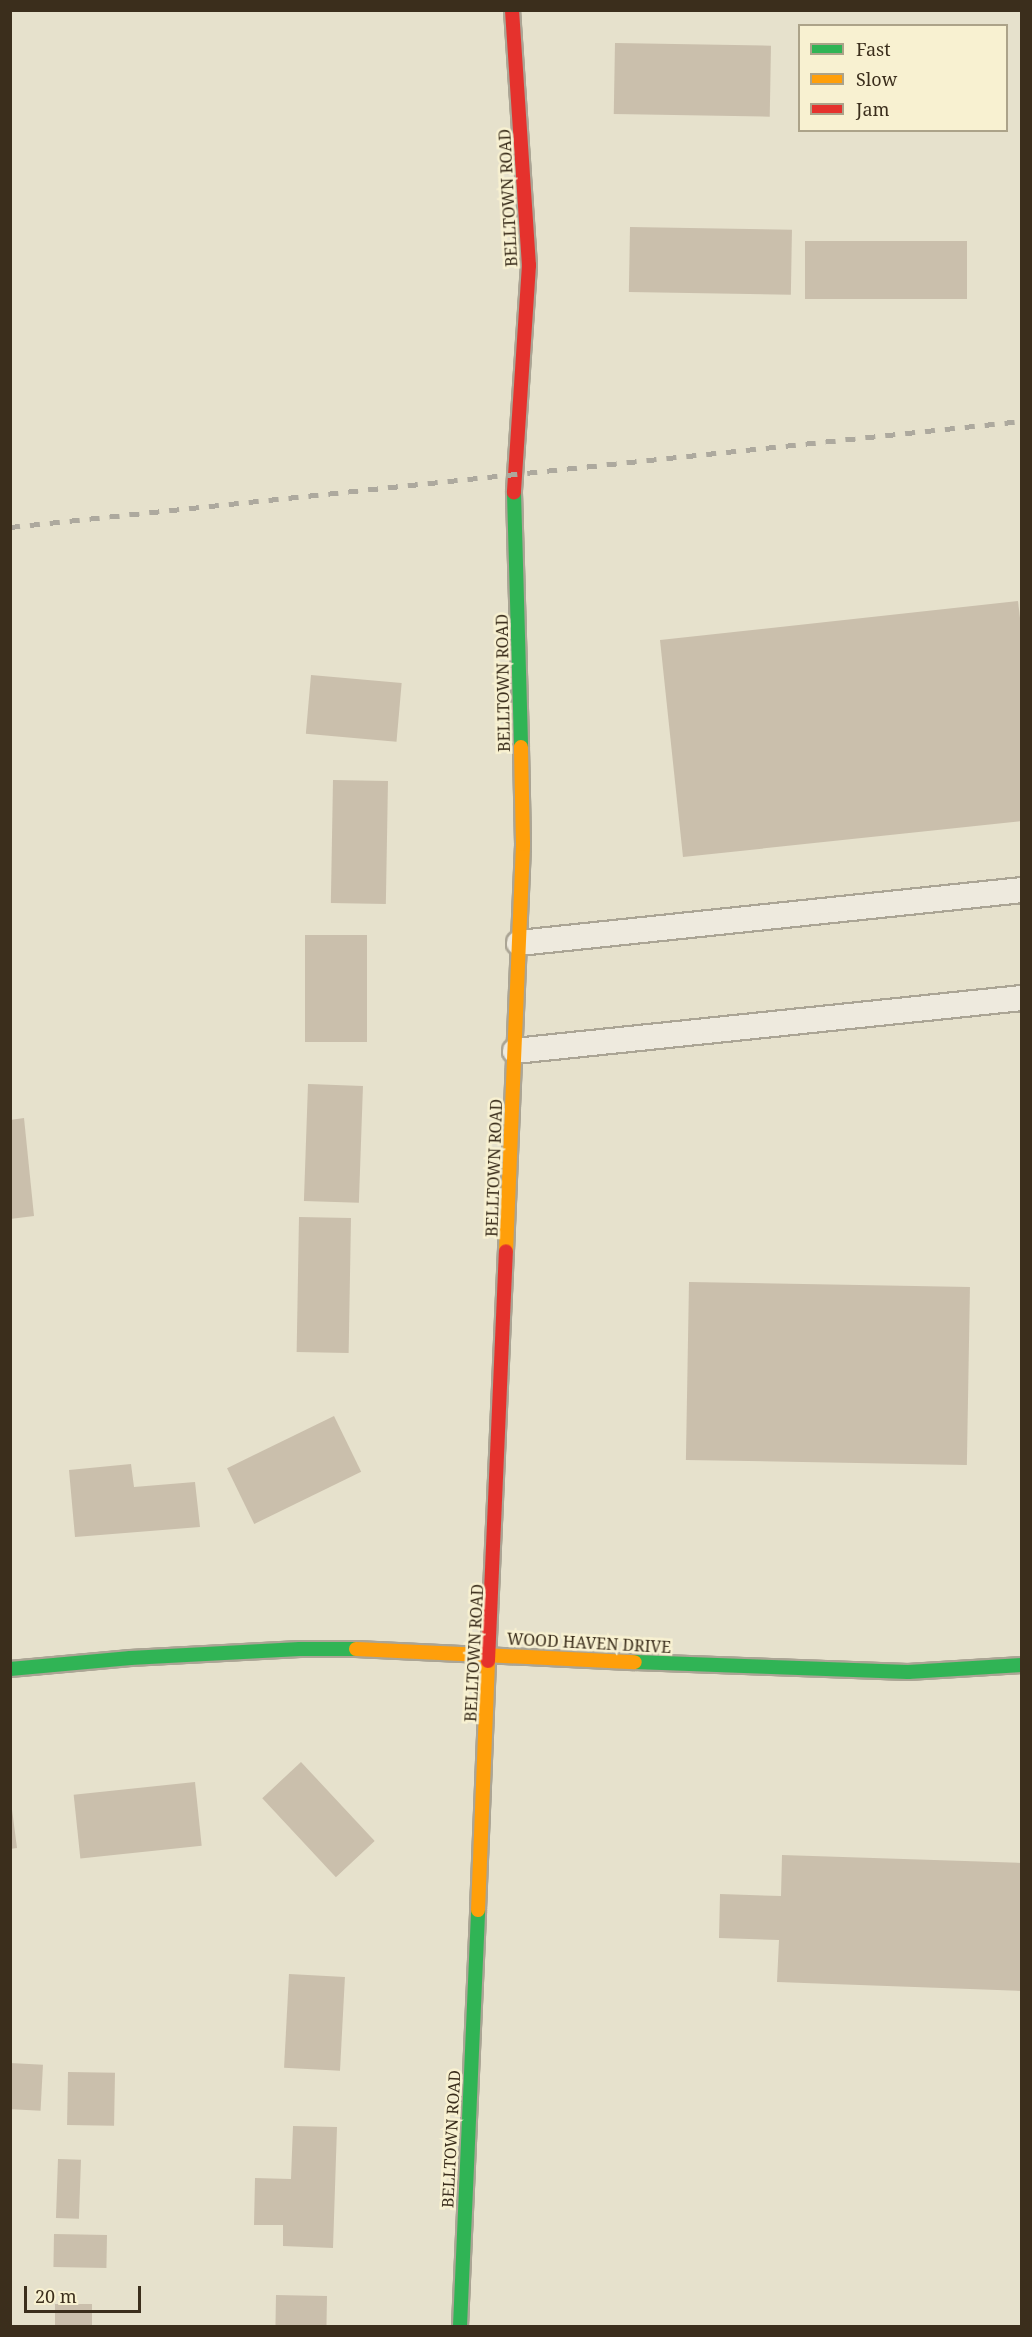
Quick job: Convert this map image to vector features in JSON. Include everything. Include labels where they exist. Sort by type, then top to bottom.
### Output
[{"type":"street","name":"BELLTOWN ROAD","points":[[460,2326],[491,1655],[523,843],[514,473],[529,265],[512,10]]},
{"type":"street","name":"WOOD HAVEN DRIVE","points":[[10,1669],[88,1661],[300,1649],[389,1649],[705,1666],[908,1672],[1022,1665]]},
{"type":"lane","points":[[519,943],[1022,890]]},
{"type":"lane","points":[[515,1051],[1022,998]]},
{"type":"building","points":[[615,43],[771,46],[770,117],[614,114]]},
{"type":"building","points":[[630,227],[792,230],[791,295],[629,292]]},
{"type":"building","points":[[805,241],[967,241],[967,299],[805,299]]},
{"type":"building","points":[[1018,601],[1022,635],[1022,821],[683,857],[660,640]]},
{"type":"building","points":[[311,675],[402,683],[397,742],[306,734]]},
{"type":"building","points":[[333,780],[388,781],[386,904],[331,903]]},
{"type":"building","points":[[305,935],[367,935],[367,1042],[305,1042]]},
{"type":"building","points":[[308,1084],[363,1086],[359,1203],[304,1201]]},
{"type":"building","points":[[24,1118],[34,1216],[10,1219],[10,1120]]},
{"type":"building","points":[[299,1217],[351,1218],[349,1353],[297,1352]]},
{"type":"building","points":[[689,1282],[970,1287],[967,1465],[686,1460]]},
{"type":"building","points":[[334,1416],[361,1472],[254,1524],[227,1468]]},
{"type":"building","points":[[131,1464],[134,1487],[195,1482],[200,1527],[75,1537],[69,1470]]},
{"type":"building","points":[[301,1762],[375,1841],[336,1877],[262,1798]]},
{"type":"building","points":[[195,1782],[202,1846],[80,1858],[74,1795]]},
{"type":"building","points":[[10,1794],[17,1848],[10,1849]]},
{"type":"building","points":[[782,1855],[1022,1863],[1022,1991],[777,1982],[779,1940],[719,1938],[720,1894],[781,1896]]},
{"type":"building","points":[[289,1974],[345,1977],[340,2071],[284,2068]]},
{"type":"building","points":[[10,2063],[43,2065],[41,2111],[10,2109]]},
{"type":"building","points":[[68,2072],[115,2073],[114,2126],[67,2125]]},
{"type":"building","points":[[293,2126],[337,2127],[333,2248],[283,2246],[283,2225],[254,2225],[255,2178],[291,2179]]},
{"type":"building","points":[[58,2159],[81,2160],[79,2219],[56,2218]]},
{"type":"building","points":[[54,2234],[107,2235],[106,2268],[53,2267]]},
{"type":"building","points":[[276,2295],[327,2296],[326,2326],[275,2326]]},
{"type":"building","points":[[55,2304],[92,2304],[92,2326],[55,2326]]},
{"type":"railway","points":[[10,527],[1022,421]]},
{"type":"traffic: fast","points":[[514,493],[521,747]]},
{"type":"traffic: fast","points":[[10,1669],[130,1658],[300,1649],[356,1649]]},
{"type":"traffic: fast","points":[[635,1662],[908,1672],[1022,1665]]},
{"type":"traffic: fast","points":[[460,2326],[478,1910]]},
{"type":"traffic: slow","points":[[506,1251],[523,844],[521,747]]},
{"type":"traffic: slow","points":[[356,1649],[635,1662]]},
{"type":"traffic: slow","points":[[478,1910],[488,1661]]},
{"type":"traffic: jam","points":[[512,10],[529,265],[514,493]]},
{"type":"traffic: jam","points":[[488,1661],[506,1251]]}]
